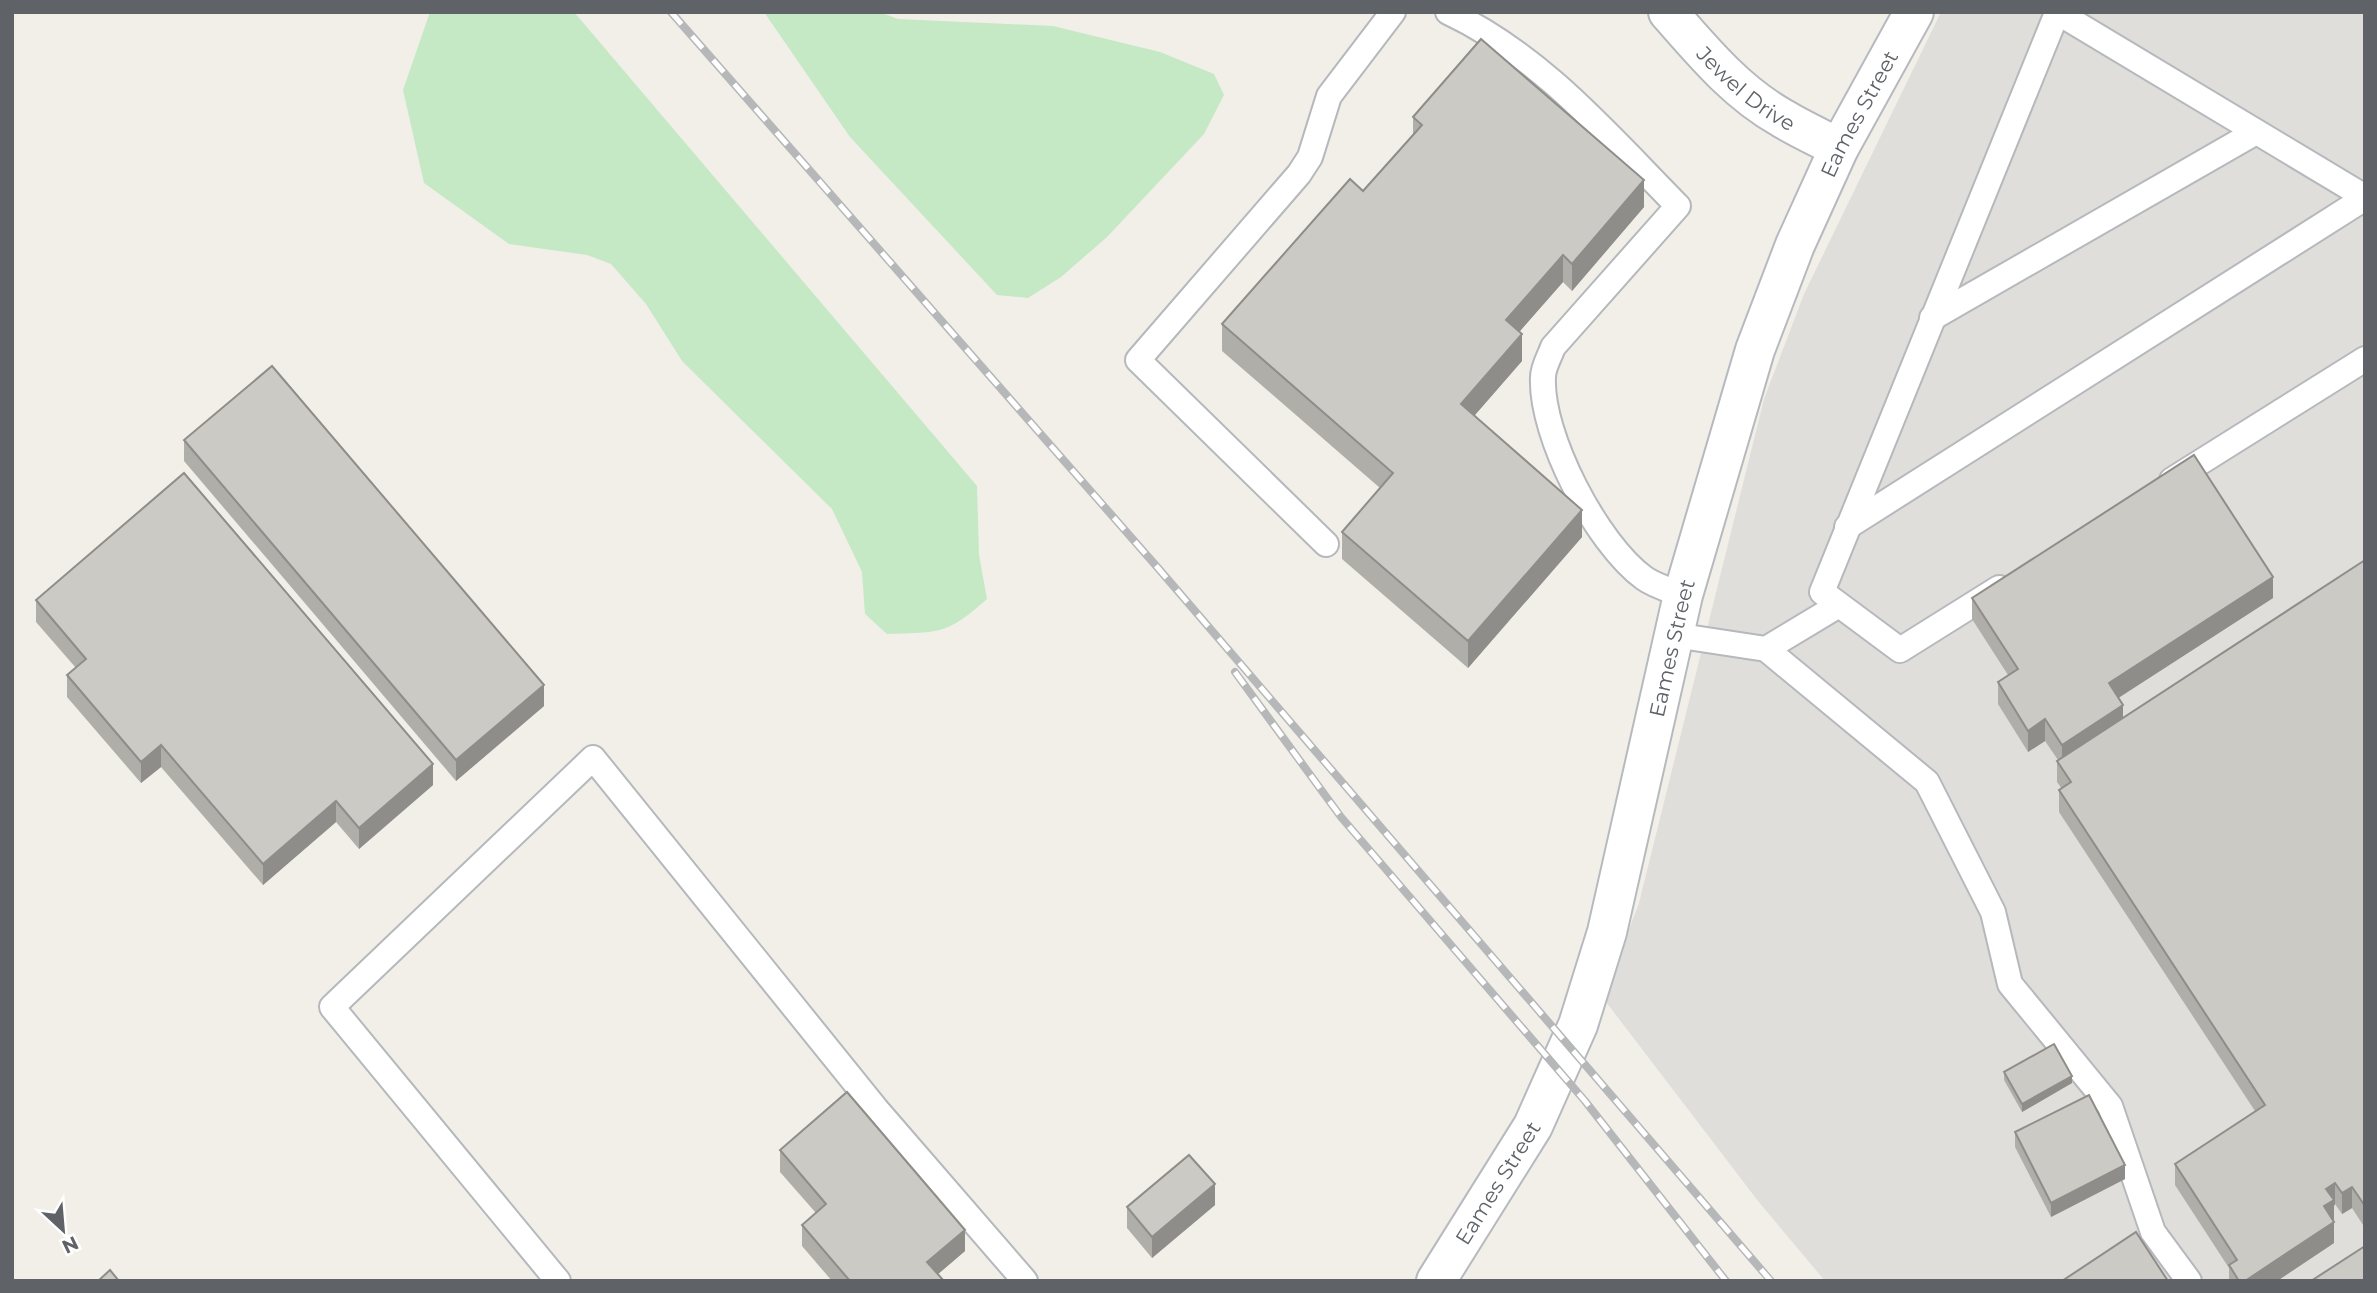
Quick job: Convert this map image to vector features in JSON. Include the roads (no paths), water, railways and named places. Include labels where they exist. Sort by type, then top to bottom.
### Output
[{"type":"main road","name":"Jewel Drive","points":[[1668,12],[1712,62],[1753,99],[1781,118],[1839,148]]},
{"type":"main road","name":"Eames Street","points":[[1436,1281],[1533,1126],[1582,1015],[1607,932],[1683,595],[1755,350],[1795,245],[1839,148],[1914,12]]},
{"type":"lane","points":[[1326,544],[1138,360],[1299,174],[1310,158],[1329,96],[1393,12]]},
{"type":"lane","points":[[1448,12],[1507,45],[1567,94],[1678,205],[1553,346],[1543,375],[1546,412],[1569,475],[1599,531],[1644,578],[1683,595]]},
{"type":"lane","points":[[1847,527],[2365,197],[2057,13],[1847,527],[1822,592],[1900,650],[2016,577]]},
{"type":"lane","points":[[1932,318],[2256,132]]},
{"type":"lane","points":[[2155,490],[2365,359]]},
{"type":"lane","points":[[1766,649],[1839,605]]},
{"type":"lane","points":[[1674,635],[1766,649],[1927,782],[1993,912],[2010,984],[2110,1106],[2153,1232],[2189,1281]]},
{"type":"lane","points":[[558,1281],[332,1007],[593,758],[877,1110],[1025,1281]]},
{"type":"railway","points":[[671,12],[1158,568],[1771,1281]]},
{"type":"railway","points":[[1235,672],[1341,817],[1585,1101],[1726,1281]]}]
